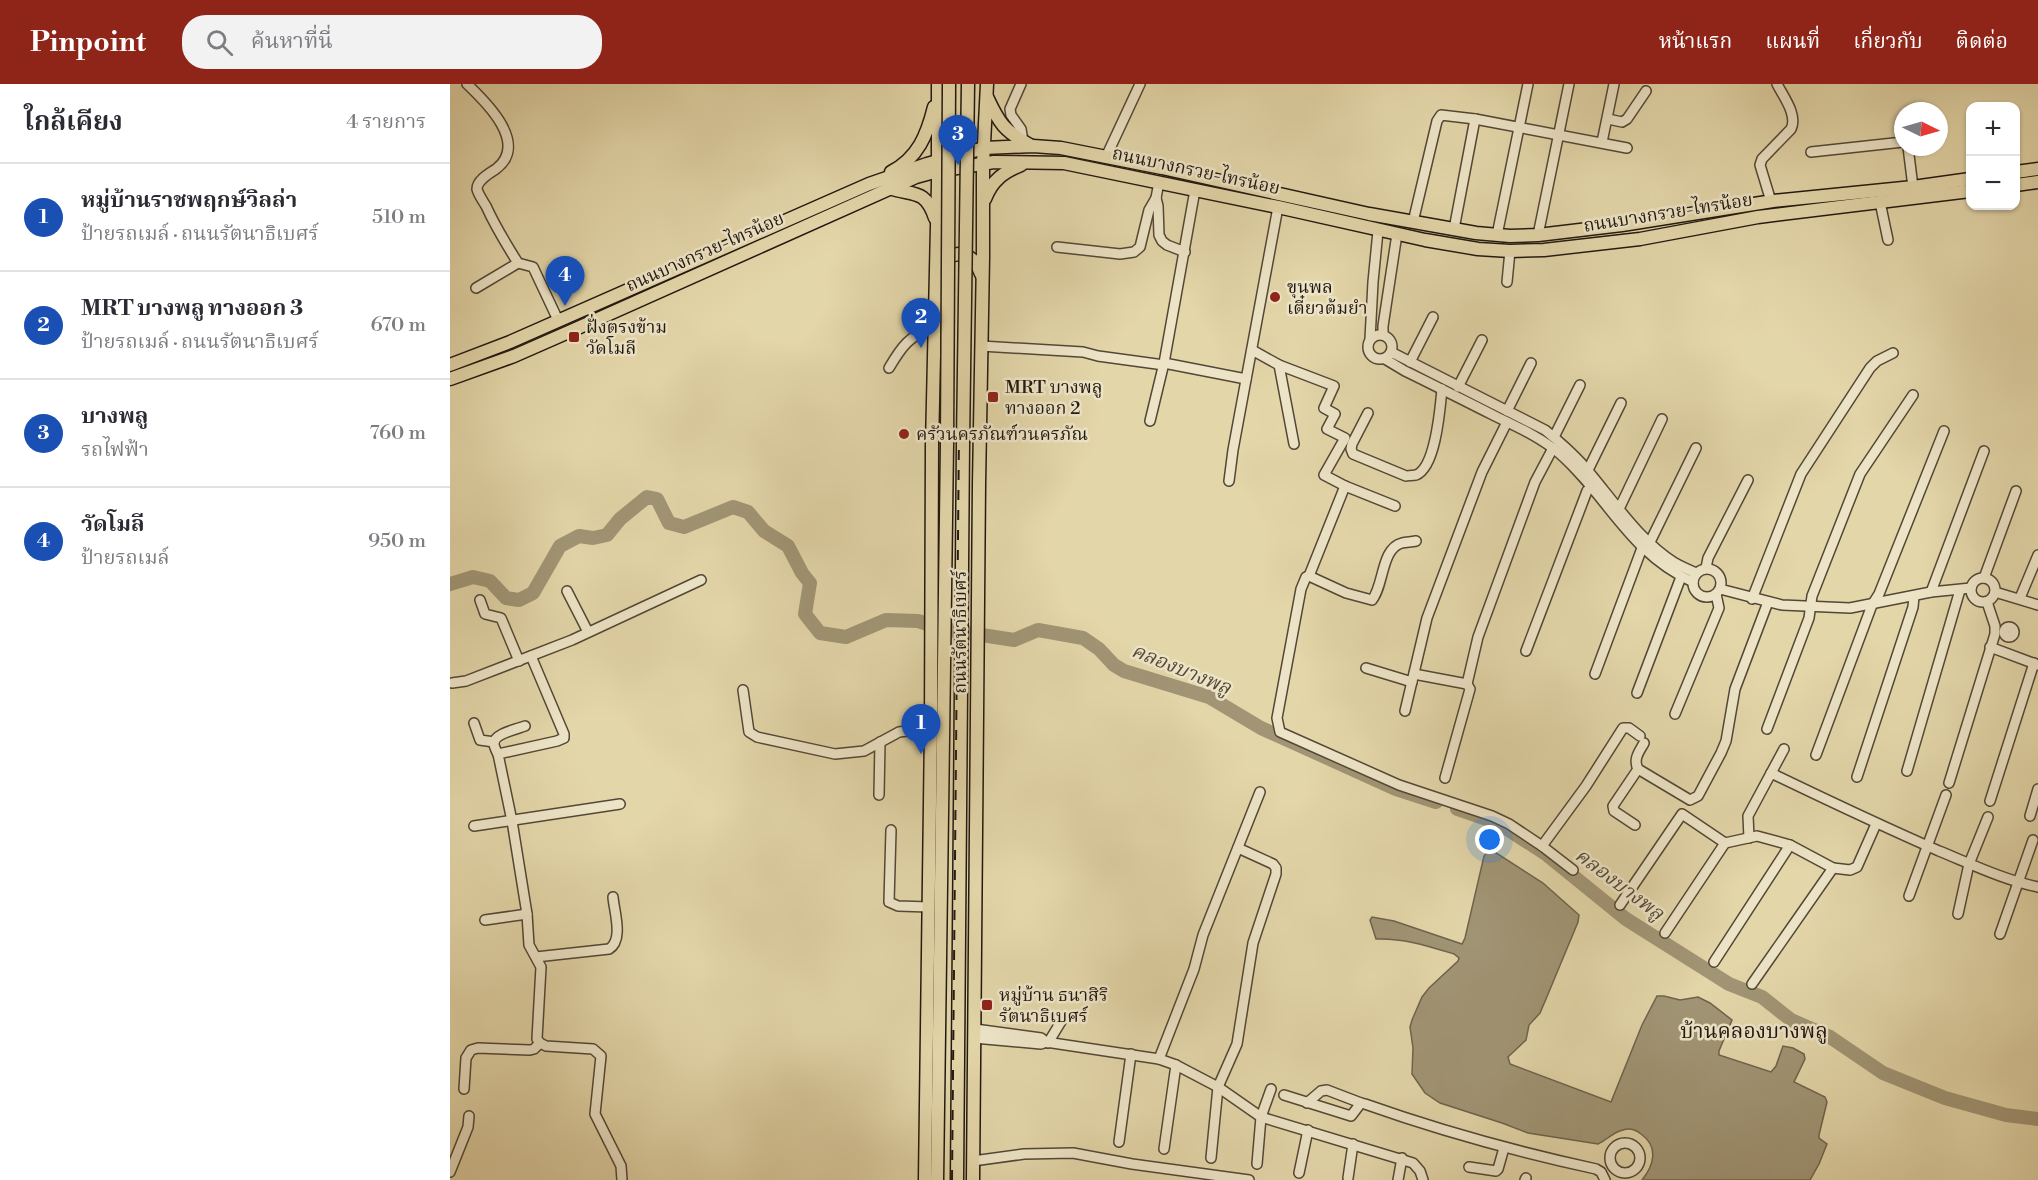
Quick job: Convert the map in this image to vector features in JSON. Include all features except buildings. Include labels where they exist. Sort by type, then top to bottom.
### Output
[{"type":"main road","points":[[869,184],[899,168],[920,147],[928,132],[944,85],[957,87],[970,84]]},
{"type":"main road","name":"ถนนรัตนาธิเบศร์","points":[[957,1180],[963,443],[970,84]]},
{"type":"main road","name":"ถนนรัตนาธิเบศร์","points":[[925,1180],[934,327],[938,166],[944,85]]},
{"type":"main road","name":"ถนนรัตนาธิเบศร์","points":[[937,1180],[947,444],[944,85]]},
{"type":"main road","points":[[983,205],[992,185],[998,178],[1020,163],[1024,145],[1006,131],[998,121],[987,90]]},
{"type":"main road","name":"ถนนรัตนาธิเบศร์","points":[[972,1180],[977,899],[983,164],[987,90]]},
{"type":"main road","name":"ถนนบางกรวย-ไทรน้อย","points":[[450,379],[514,356],[938,166],[984,148],[1024,145],[1062,148],[1370,214],[1454,230],[1497,235],[1538,235],[1622,225],[1773,201],[1966,180]]},
{"type":"main road","name":"ถนนบางกรวย-ไทรน้อย","points":[[450,365],[510,342],[869,184],[938,166],[1064,164],[1278,207],[1378,231],[1478,249],[1510,251],[1544,250],[1640,239],[1758,217],[1966,191]]},
{"type":"main road","points":[[2020,171],[2038,169]]},
{"type":"main road","points":[[2020,184],[2038,182]]},
{"type":"main road","points":[[889,188],[913,192],[930,205],[934,217],[937,250]]},
{"type":"main road","points":[[936,280],[939,265],[944,260],[959,254],[972,258],[978,264],[982,284]]},
{"type":"main road","points":[[558,321],[564,334]]},
{"type":"main road","points":[[929,888],[938,1106]]},
{"type":"main road","points":[[958,1107],[977,899]]},
{"type":"street","points":[[467,84],[490,108],[508,139],[508,147],[502,163],[480,181],[477,189],[501,237],[518,262],[532,267],[558,321]]},
{"type":"street","points":[[1021,84],[1010,110],[1021,129],[1024,145]]},
{"type":"street","points":[[1106,157],[1140,84]]},
{"type":"street","points":[[1497,235],[1528,84]]},
{"type":"street","points":[[1538,235],[1569,84]]},
{"type":"street","points":[[1602,142],[1614,84]]},
{"type":"street","points":[[1773,201],[1770,198],[1760,165],[1762,159],[1794,124],[1793,117],[1777,84]]},
{"type":"street","points":[[1608,119],[1622,122],[1627,120],[1646,91]]},
{"type":"street","points":[[1413,222],[1439,117],[1448,115],[1475,119],[1627,148]]},
{"type":"street","points":[[1454,230],[1475,119]]},
{"type":"street","points":[[1811,152],[1894,143]]},
{"type":"street","points":[[1909,156],[1913,187]]},
{"type":"street","points":[[1057,248],[1120,254],[1134,252],[1140,247],[1159,182]]},
{"type":"street","points":[[1150,421],[1164,364],[1195,190]]},
{"type":"street","points":[[1156,198],[1159,235],[1162,241],[1185,252]]},
{"type":"street","points":[[1880,202],[1888,240]]},
{"type":"street","points":[[1229,481],[1278,207]]},
{"type":"street","points":[[1378,231],[1368,353],[1375,359],[1388,355],[1410,362],[1545,430],[1567,447],[1588,470],[1593,484],[1669,570],[1681,577],[1694,578],[1706,568],[1708,558],[1748,480]]},
{"type":"street","points":[[1383,336],[1397,234]]},
{"type":"street","points":[[1507,282],[1510,251]]},
{"type":"street","points":[[476,288],[518,262]]},
{"type":"street","points":[[1374,268],[1382,274],[1392,271]]},
{"type":"street","points":[[1410,362],[1433,317]]},
{"type":"street","points":[[889,368],[901,347],[913,336],[934,327]]},
{"type":"street","points":[[1370,339],[1374,336],[1383,336],[1391,342],[1388,355]]},
{"type":"street","points":[[1458,387],[1482,340]]},
{"type":"street","points":[[981,346],[1083,352],[1246,379]]},
{"type":"street","points":[[1252,350],[1279,365],[1334,386],[1324,408],[1335,414],[1327,429],[1345,438],[1324,476],[1395,506]]},
{"type":"street","points":[[1752,599],[1801,474],[1870,368],[1877,361],[1893,353]]},
{"type":"street","points":[[1388,355],[1442,389],[1540,438],[1619,509],[1646,545],[1674,562],[1694,578]]},
{"type":"street","points":[[1507,411],[1531,363]]},
{"type":"street","points":[[1279,365],[1294,444]]},
{"type":"street","points":[[1554,437],[1580,384]]},
{"type":"street","points":[[1368,413],[1352,444],[1353,454],[1406,476],[1415,475],[1423,470],[1430,456],[1439,419],[1442,389]]},
{"type":"street","points":[[1767,729],[1809,618],[1812,596],[1860,474],[1913,395]]},
{"type":"street","points":[[1588,470],[1621,403]]},
{"type":"street","points":[[1619,509],[1662,419]]},
{"type":"street","points":[[1405,711],[1427,618],[1482,472],[1507,422]]},
{"type":"street","points":[[1816,755],[1872,605],[1879,594],[1944,431]]},
{"type":"street","points":[[1445,778],[1469,694],[1470,689],[1467,684],[1482,626],[1536,482],[1553,448]]},
{"type":"street","points":[[1595,674],[1646,545],[1696,448]]},
{"type":"street","points":[[1932,592],[1984,451]]},
{"type":"street","points":[[1526,651],[1587,491],[1593,484]]},
{"type":"street","points":[[1346,486],[1309,576],[1304,579],[1301,589],[1277,718],[1280,732],[1399,785],[1492,816],[1509,824],[1573,870]]},
{"type":"street","points":[[1984,578],[2016,491]]},
{"type":"street","points":[[1309,576],[1347,593],[1372,600],[1377,593],[1393,547],[1400,543],[1416,542]]},
{"type":"street","points":[[2020,598],[2038,555]]},
{"type":"street","points":[[1675,714],[1719,608],[1720,578],[1713,570],[1706,568]]},
{"type":"street","points":[[1637,693],[1681,577]]},
{"type":"street","points":[[1694,578],[1694,588],[1701,596],[1712,597],[1718,592]]},
{"type":"street","points":[[1984,578],[1992,583],[1995,592],[1987,602],[1973,598],[1971,588],[1975,581],[1984,578]]},
{"type":"street","points":[[452,683],[466,681],[519,661],[701,580]]},
{"type":"street","points":[[1718,592],[1768,602],[1810,607],[1850,608],[1932,592],[1971,588]]},
{"type":"street","points":[[1907,771],[1960,590]]},
{"type":"street","points":[[567,591],[588,632]]},
{"type":"street","points":[[1995,592],[2038,605]]},
{"type":"street","points":[[1857,777],[1913,607],[1914,596]]},
{"type":"street","points":[[480,600],[485,614],[501,618],[519,661]]},
{"type":"street","points":[[1542,846],[1586,786],[1623,728],[1629,728],[1642,739],[1635,764],[1638,769],[1690,800],[1698,796],[1726,741],[1735,689],[1768,602]]},
{"type":"street","points":[[1949,783],[1995,630],[1987,602]]},
{"type":"street","points":[[1990,647],[2036,664],[1990,801]]},
{"type":"street","points":[[498,754],[564,738],[531,656]]},
{"type":"street","points":[[1366,668],[1413,678],[1467,684]]},
{"type":"street","points":[[743,690],[749,732],[754,736],[835,754],[864,751],[899,732],[931,728]]},
{"type":"street","points":[[474,723],[480,741],[494,742]]},
{"type":"street","points":[[494,742],[499,736],[525,726]]},
{"type":"street","points":[[494,742],[512,821],[529,945],[541,967],[537,1031],[540,1043],[546,1046],[593,1048],[601,1056],[595,1114],[621,1166],[622,1180]]},
{"type":"street","points":[[879,795],[880,742]]},
{"type":"street","points":[[1749,838],[1748,816],[1784,749]]},
{"type":"street","points":[[1635,825],[1614,812],[1613,806],[1638,769]]},
{"type":"street","points":[[1771,774],[1876,824],[1969,864],[2018,883],[2038,887]]},
{"type":"street","points":[[2033,814],[2038,789]]},
{"type":"street","points":[[1159,1059],[1194,969],[1203,935],[1260,792]]},
{"type":"street","points":[[1909,896],[1946,795]]},
{"type":"street","points":[[474,826],[620,804]]},
{"type":"street","points":[[1620,905],[1682,814],[1725,843]]},
{"type":"street","points":[[1958,914],[1969,864],[1988,817]]},
{"type":"street","points":[[1665,933],[1725,843],[1756,836],[1791,845],[1833,868],[1850,870],[1857,867],[1876,824]]},
{"type":"street","points":[[891,830],[889,902],[898,906],[929,907]]},
{"type":"street","points":[[2000,934],[2033,840]]},
{"type":"street","points":[[1714,962],[1791,845]]},
{"type":"street","points":[[1211,1158],[1218,1087],[1237,1044],[1253,943],[1276,874],[1273,864],[1238,848]]},
{"type":"street","points":[[1752,984],[1833,868]]},
{"type":"street","points":[[536,957],[613,946],[617,938],[613,897]]},
{"type":"street","points":[[485,920],[526,914]]},
{"type":"street","points":[[1047,1042],[1062,1020]]},
{"type":"street","points":[[974,1034],[1041,1038],[1047,1042],[1159,1059],[1176,1065],[1218,1087],[1261,1117],[1402,1158],[1418,1167],[1423,1180]]},
{"type":"street","points":[[464,1089],[466,1058],[471,1050],[478,1048],[531,1050],[540,1043]]},
{"type":"street","points":[[1119,1142],[1131,1054]]},
{"type":"street","points":[[1164,1149],[1176,1065]]},
{"type":"street","points":[[1257,1164],[1261,1117],[1271,1089]]},
{"type":"street","points":[[1307,1103],[1321,1091],[1326,1090],[1504,1148],[1596,1169],[1605,1178],[1615,1168]]},
{"type":"street","points":[[1284,1095],[1351,1116],[1361,1103]]},
{"type":"street","points":[[450,1172],[468,1127],[469,1116]]},
{"type":"street","points":[[1299,1173],[1308,1130]]},
{"type":"street","points":[[1347,1178],[1353,1144]]},
{"type":"street","points":[[1469,1167],[1496,1171],[1504,1148]]},
{"type":"street","points":[[973,1161],[1024,1154],[1072,1153],[1132,1164],[1250,1180]]},
{"type":"street","points":[[1398,1180],[1402,1158]]},
{"type":"shaded area","points":[[1490,849],[1543,883],[1579,915],[1540,1013],[1529,1025],[1526,1040],[1508,1057],[1510,1064],[1611,1102],[1642,1025],[1657,996],[1680,1000],[1698,997],[1732,1020],[1719,1055],[1771,1072],[1776,1066],[1783,1046],[1804,1054],[1805,1059],[1794,1082],[1825,1097],[1827,1102],[1819,1138],[1827,1144],[1810,1180],[1642,1180],[1653,1156],[1647,1139],[1635,1130],[1619,1131],[1598,1144],[1528,1133],[1440,1103],[1425,1093],[1412,1074],[1413,1048],[1410,1027],[1422,997],[1459,958],[1454,954],[1416,943],[1376,939],[1370,920],[1372,917],[1394,921],[1462,944],[1484,856]]},
{"type":"waterway","name":"คลองบางพลู","points":[[450,584],[473,577],[490,581],[506,598],[519,600],[533,593],[560,546],[579,536],[593,538],[607,535],[620,519],[647,497],[657,499],[669,523],[684,527],[733,507],[748,512],[764,531],[788,546],[810,583],[805,614],[820,633],[846,637],[886,620],[918,621],[943,629],[1014,640],[1038,630],[1083,638],[1124,671],[1209,697],[1261,728],[1396,789],[1436,802]]},
{"type":"waterway","name":"คลองบางพลู","points":[[1457,809],[1498,823],[1546,854],[1626,919],[1729,984],[1762,997],[1791,1020],[1830,1037],[1883,1073],[1945,1098],[2006,1115],[2038,1119]]},
{"type":"railway","points":[[952,84],[949,327],[952,406]]},
{"type":"railway","points":[[952,1180],[959,431],[964,327],[966,84]]},
{"type":"place","name":"บางพลู","points":[[958,165]]},
{"type":"place","name":"ขุนพล เตี๋ยวต้มยำ","points":[[1275,297]]},
{"type":"place","name":"วัดโมลี","points":[[565,306]]},
{"type":"place","name":"ฝั่งตรงข้าม วัดโมลี","points":[[574,337]]},
{"type":"place","name":"MRT บางพลู ทางออก 3","points":[[921,348]]},
{"type":"place","name":"MRT บางพลู ทางออก 2","points":[[993,397]]},
{"type":"place","name":"ครัวนครภัณฑ์วนครภัณ","points":[[904,434]]},
{"type":"place","name":"หมู่บ้านราชพฤกษ์วิลล่า","points":[[921,754]]},
{"type":"place","name":"หมู่บ้าน ธนาสิริ รัตนาธิเบศร์","points":[[987,1005]]},
{"type":"district","name":"บ้านคลองบางพลู","points":[[1754,1032]]}]
